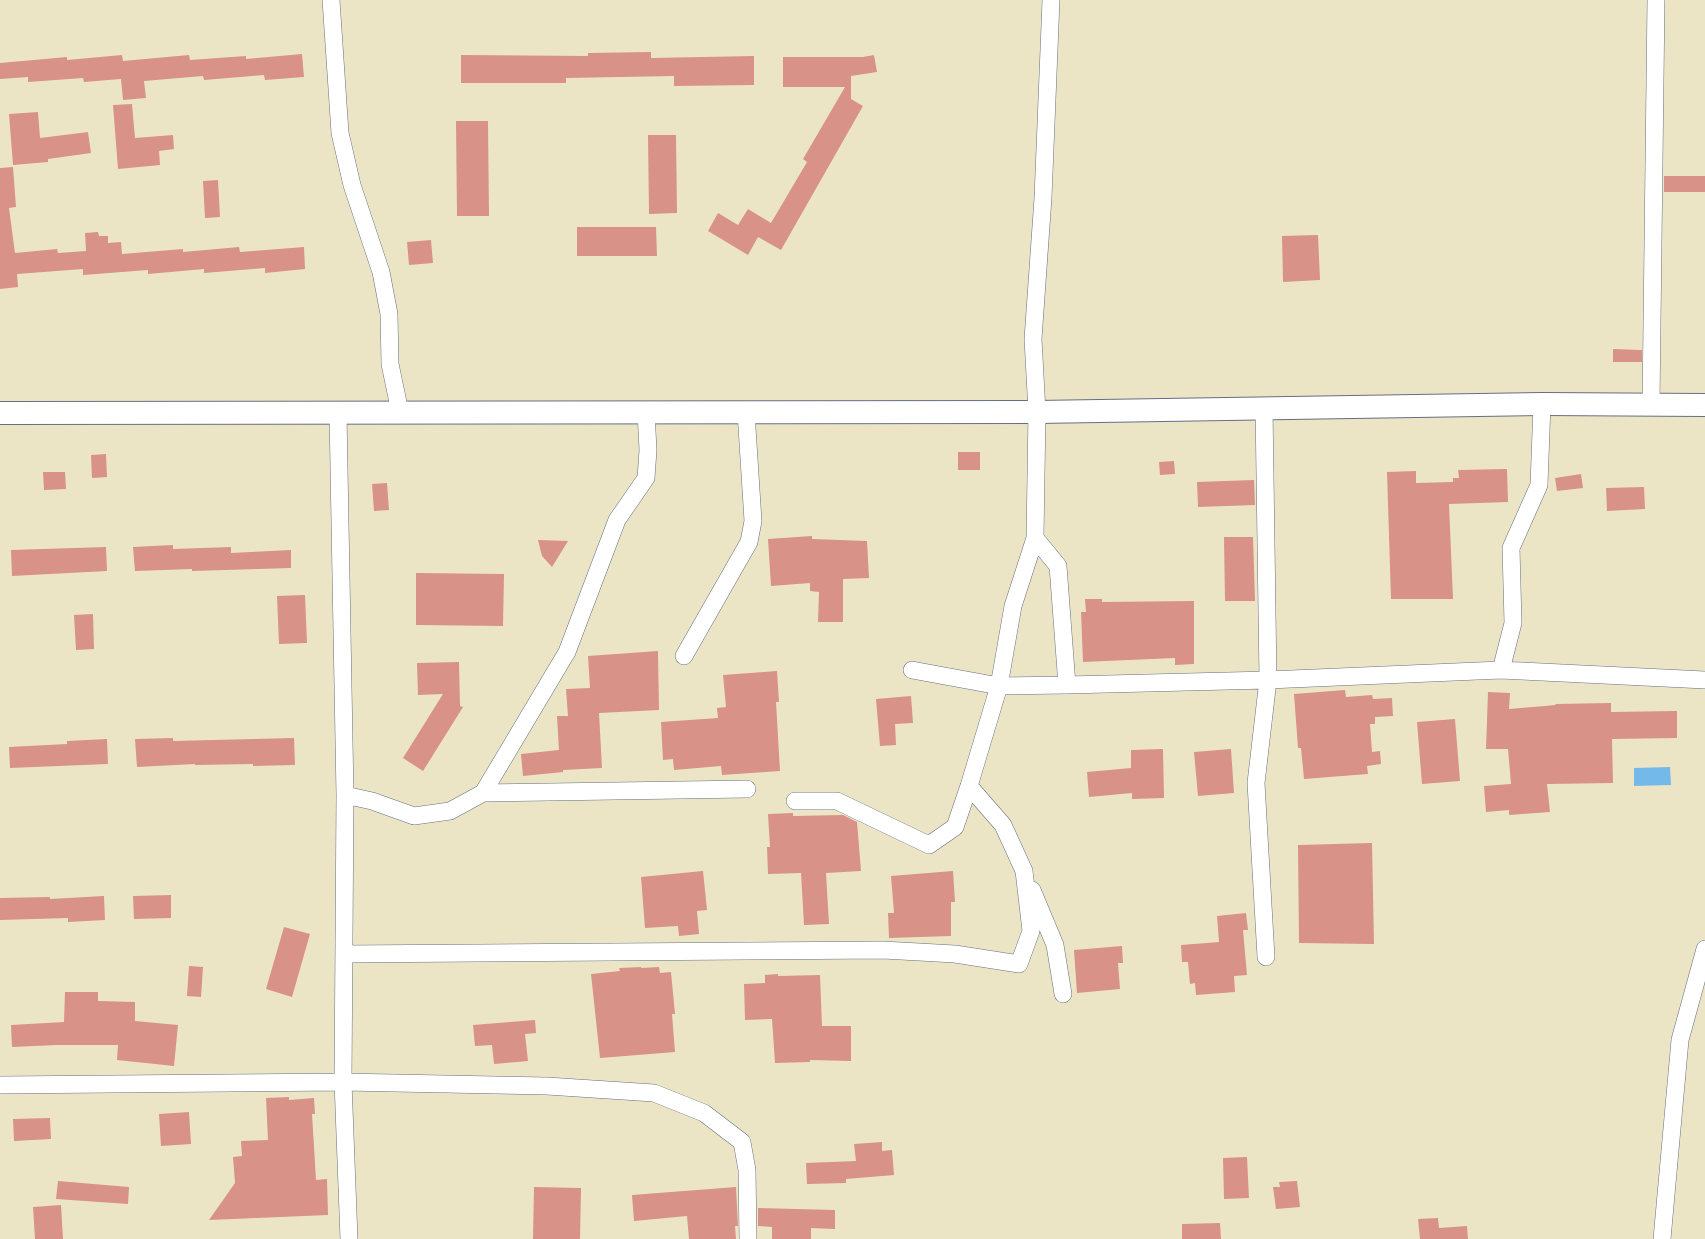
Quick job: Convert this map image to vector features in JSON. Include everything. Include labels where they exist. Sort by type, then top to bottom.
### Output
[{"type":"street","points":[[331,0],[340,133],[352,185],[381,272],[390,314],[390,364],[400,412]]},
{"type":"street","points":[[795,801],[837,801],[929,845],[955,827],[970,786],[999,686],[1013,606],[1035,538],[1037,412],[1033,338],[1043,198],[1051,0]]},
{"type":"street","points":[[1651,405],[1656,0]]},
{"type":"street","points":[[1501,670],[1513,623],[1511,548],[1539,485],[1542,404]]},
{"type":"street","points":[[0,413],[1037,412],[1264,407],[1542,404],[1705,405]]},
{"type":"street","points":[[1264,407],[1268,680],[1256,783],[1266,957]]},
{"type":"street","points":[[483,793],[567,652],[617,520],[646,478],[648,450],[646,412]]},
{"type":"street","points":[[684,656],[749,542],[753,520],[746,412]]},
{"type":"street","points":[[338,413],[346,795],[343,1082],[349,1239]]},
{"type":"street","points":[[1035,538],[1058,566],[1067,685]]},
{"type":"street","points":[[912,670],[999,686],[1268,680],[1501,670],[1705,680]]},
{"type":"street","points":[[970,786],[1003,825],[1024,871],[1055,945],[1063,994]]},
{"type":"street","points":[[346,795],[372,801],[414,816],[450,811],[483,793],[747,789]]},
{"type":"street","points":[[344,954],[883,950],[955,954],[1019,964],[1031,931],[1024,871]]},
{"type":"street","points":[[1662,1239],[1680,1040],[1705,949]]},
{"type":"street","points":[[0,1085],[343,1082],[547,1086],[654,1093],[704,1113],[742,1142],[747,1170],[748,1239]]},
{"type":"water","points":[[1670,767],[1671,785],[1634,786],[1634,768]]},
{"type":"building","points":[[651,52],[651,58],[754,56],[754,85],[674,86],[674,76],[566,78],[566,83],[461,83],[461,55],[588,56],[588,53]]},
{"type":"building","points":[[302,54],[304,77],[265,80],[264,75],[204,80],[203,76],[144,81],[146,98],[123,100],[121,79],[84,82],[83,78],[28,82],[28,77],[0,79],[0,63],[67,57],[67,60],[122,55],[123,61],[189,55],[190,60],[246,56],[246,59]]},
{"type":"building","points":[[874,55],[877,72],[851,76],[851,99],[863,106],[781,250],[758,237],[748,255],[708,231],[718,213],[738,225],[748,209],[771,223],[807,162],[803,159],[845,87],[783,87],[783,57],[863,57]]},
{"type":"building","points":[[132,104],[135,138],[173,135],[174,149],[159,151],[160,165],[118,169],[113,105]]},
{"type":"building","points":[[38,112],[40,138],[88,132],[91,153],[48,159],[48,162],[13,165],[9,114]]},
{"type":"building","points":[[456,121],[488,121],[489,216],[457,216]]},
{"type":"building","points":[[648,135],[676,135],[677,213],[649,214]]},
{"type":"building","points":[[13,167],[16,207],[9,208],[15,253],[57,249],[58,253],[86,251],[85,233],[98,232],[99,236],[108,236],[108,243],[121,242],[122,254],[183,249],[183,252],[239,247],[240,252],[304,247],[305,269],[265,273],[265,268],[204,273],[204,269],[148,274],[148,270],[83,275],[83,269],[17,274],[18,287],[0,289],[0,168]]},
{"type":"building","points":[[1664,176],[1705,176],[1705,192],[1664,192]]},
{"type":"building","points":[[218,180],[220,217],[205,218],[203,181]]},
{"type":"building","points":[[577,227],[656,227],[657,256],[577,256]]},
{"type":"building","points":[[1318,235],[1320,280],[1283,282],[1282,236]]},
{"type":"building","points":[[431,240],[433,263],[409,265],[407,242]]},
{"type":"building","points":[[1613,349],[1642,350],[1642,362],[1613,362]]},
{"type":"building","points":[[958,452],[980,452],[980,470],[958,470]]},
{"type":"building","points":[[106,454],[107,477],[92,478],[91,455]]},
{"type":"building","points":[[1174,461],[1175,474],[1160,475],[1159,462]]},
{"type":"building","points":[[1507,469],[1508,502],[1449,504],[1453,599],[1391,599],[1387,472],[1416,471],[1416,483],[1453,482],[1453,478],[1459,478],[1458,470]]},
{"type":"building","points":[[43,472],[65,472],[66,489],[44,490]]},
{"type":"building","points":[[1581,474],[1583,488],[1557,491],[1555,478]]},
{"type":"building","points":[[1254,480],[1255,505],[1198,507],[1197,482]]},
{"type":"building","points":[[387,483],[389,510],[374,511],[372,484]]},
{"type":"building","points":[[1644,487],[1645,509],[1607,511],[1606,488]]},
{"type":"building","points":[[812,536],[812,539],[867,541],[869,578],[843,579],[843,622],[818,622],[819,592],[810,591],[810,583],[771,586],[768,539]]},
{"type":"building","points":[[1224,537],[1253,537],[1255,601],[1225,601]]},
{"type":"building","points":[[538,540],[568,541],[552,567],[542,556]]},
{"type":"building","points":[[173,545],[173,549],[231,547],[231,553],[291,550],[291,568],[135,571],[133,547]]},
{"type":"building","points":[[106,547],[107,571],[12,576],[11,550]]},
{"type":"building","points":[[416,573],[504,574],[503,626],[416,625]]},
{"type":"building","points":[[305,595],[307,643],[279,644],[277,596]]},
{"type":"building","points":[[1085,599],[1102,599],[1102,602],[1194,601],[1194,664],[1175,665],[1175,658],[1083,662],[1081,612],[1086,612]]},
{"type":"building","points":[[93,614],[94,649],[76,650],[74,615]]},
{"type":"building","points":[[658,651],[659,710],[599,713],[602,768],[563,770],[563,772],[523,776],[521,754],[559,750],[557,716],[568,716],[566,689],[590,688],[588,656]]},
{"type":"building","points":[[459,662],[460,706],[463,707],[423,771],[403,758],[443,694],[418,695],[417,663]]},
{"type":"building","points":[[777,671],[779,702],[776,702],[780,771],[722,775],[721,766],[674,770],[673,759],[663,760],[661,722],[718,718],[717,708],[726,707],[723,675]]},
{"type":"building","points":[[1345,690],[1346,697],[1372,695],[1373,699],[1392,698],[1393,716],[1375,717],[1375,724],[1370,724],[1372,752],[1380,751],[1381,764],[1367,766],[1368,774],[1304,779],[1301,748],[1298,748],[1294,694]]},
{"type":"building","points":[[1488,692],[1510,693],[1509,709],[1556,705],[1555,704],[1611,703],[1611,712],[1677,711],[1677,738],[1612,739],[1613,783],[1547,784],[1550,812],[1509,815],[1509,810],[1486,812],[1484,786],[1511,784],[1508,749],[1486,749]]},
{"type":"building","points":[[911,696],[913,723],[895,724],[896,745],[880,746],[876,699]]},
{"type":"building","points":[[1455,719],[1460,781],[1422,784],[1417,722]]},
{"type":"building","points":[[173,738],[173,741],[294,738],[295,765],[253,766],[253,764],[195,764],[137,767],[135,739]]},
{"type":"building","points":[[107,739],[108,764],[10,768],[9,747],[67,744],[67,741]]},
{"type":"building","points":[[1163,749],[1164,798],[1132,799],[1132,793],[1089,797],[1087,772],[1131,768],[1131,750]]},
{"type":"building","points":[[1231,749],[1234,793],[1198,796],[1194,752]]},
{"type":"building","points":[[793,813],[793,816],[843,815],[857,822],[861,871],[826,873],[829,924],[804,925],[801,873],[768,874],[767,847],[770,847],[768,814]]},
{"type":"building","points":[[1372,843],[1374,944],[1299,943],[1298,845]]},
{"type":"building","points":[[703,871],[707,910],[697,911],[699,934],[679,936],[678,926],[645,928],[641,877]]},
{"type":"building","points":[[953,871],[955,902],[951,902],[951,936],[889,938],[888,913],[894,913],[891,876]]},
{"type":"building","points":[[171,895],[171,918],[134,919],[133,896]]},
{"type":"building","points":[[104,896],[105,920],[68,922],[68,918],[0,920],[0,898],[50,897],[50,899]]},
{"type":"building","points":[[1246,913],[1248,930],[1243,930],[1247,975],[1234,976],[1235,992],[1196,995],[1195,983],[1190,984],[1188,962],[1182,962],[1181,945],[1219,942],[1217,916]]},
{"type":"building","points":[[284,927],[310,934],[292,997],[266,989]]},
{"type":"building","points":[[1122,946],[1123,963],[1118,963],[1120,989],[1077,993],[1074,950]]},
{"type":"building","points":[[189,966],[203,967],[201,997],[187,996]]},
{"type":"building","points":[[659,967],[660,973],[671,972],[675,1014],[672,1014],[675,1052],[600,1058],[591,974],[620,971],[619,968]]},
{"type":"building","points":[[778,974],[778,976],[820,975],[822,1026],[851,1026],[851,1061],[810,1060],[810,1062],[775,1063],[772,1019],[745,1020],[744,984],[765,983],[765,975]]},
{"type":"building","points":[[65,992],[98,992],[98,1001],[135,1002],[135,1021],[178,1025],[174,1066],[117,1060],[118,1045],[12,1047],[11,1025],[64,1022]]},
{"type":"building","points":[[535,1020],[536,1033],[525,1034],[528,1061],[494,1064],[492,1045],[475,1046],[473,1025]]},
{"type":"building","points":[[289,1097],[289,1100],[314,1098],[315,1114],[312,1114],[316,1180],[327,1179],[328,1215],[209,1220],[235,1183],[233,1157],[242,1156],[241,1141],[268,1140],[266,1098]]},
{"type":"building","points":[[189,1112],[191,1144],[161,1146],[159,1114]]},
{"type":"building","points":[[50,1118],[51,1139],[14,1141],[13,1119]]},
{"type":"building","points":[[882,1142],[882,1151],[892,1150],[894,1175],[846,1179],[846,1183],[807,1184],[806,1163],[856,1161],[854,1144]]},
{"type":"building","points":[[1247,1157],[1249,1198],[1224,1199],[1223,1158]]},
{"type":"building","points":[[58,1181],[129,1187],[128,1204],[56,1199]]},
{"type":"building","points":[[1297,1181],[1300,1207],[1276,1209],[1273,1187],[1280,1187],[1279,1182]]},
{"type":"building","points":[[534,1187],[581,1188],[580,1239],[533,1239]]},
{"type":"building","points":[[736,1187],[738,1226],[735,1226],[736,1239],[689,1239],[687,1216],[634,1221],[632,1195]]},
{"type":"building","points":[[61,1205],[63,1239],[35,1239],[33,1207]]},
{"type":"building","points":[[758,1208],[835,1210],[835,1229],[811,1228],[811,1239],[772,1239],[772,1227],[758,1226]]},
{"type":"building","points":[[1438,1218],[1439,1228],[1467,1226],[1468,1239],[1420,1239],[1418,1219]]},
{"type":"building","points":[[1220,1223],[1221,1239],[1182,1239],[1182,1224]]}]
